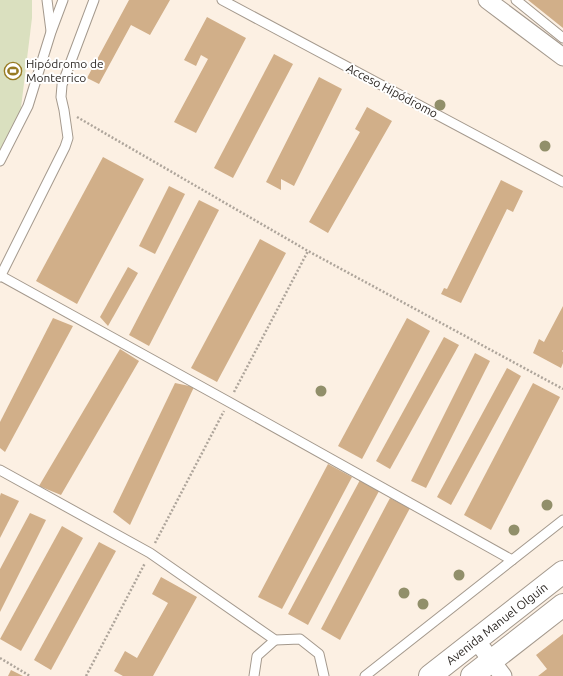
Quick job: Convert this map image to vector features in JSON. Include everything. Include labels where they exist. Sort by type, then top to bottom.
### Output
[{"type":"street","points":[[487,0],[563,57]]},
{"type":"street","name":"Avenida Manuel Olguín","points":[[430,676],[563,572]]},
{"type":"street","points":[[472,676],[497,668],[563,605]]},
{"type":"street","points":[[476,640],[497,668]]},
{"type":"lane","points":[[47,0],[51,32]]},
{"type":"lane","points":[[0,161],[28,106],[51,32],[63,0]]},
{"type":"lane","points":[[94,0],[62,85],[61,97],[68,138],[65,147],[0,277],[229,402],[512,560]]},
{"type":"lane","name":"Acceso Hipódromo","points":[[222,0],[563,182]]},
{"type":"lane","points":[[516,0],[563,38]]},
{"type":"lane","points":[[0,470],[150,553],[275,640],[300,639],[319,654],[324,676]]},
{"type":"lane","points":[[365,676],[563,520]]},
{"type":"lane","points":[[254,676],[257,656],[275,640]]},
{"type":"path","points":[[64,110],[308,251],[563,389]]},
{"type":"path","points":[[86,676],[308,251]]},
{"type":"path","points":[[0,658],[30,676]]},
{"type":"green space","name":"Hipódromo de Monterrico","points":[[0,0],[32,0],[32,18],[19,124],[0,158]]},
{"type":"building","points":[[129,0],[170,0],[150,35],[131,25],[99,84],[87,78]]},
{"type":"building","points":[[528,0],[563,0],[563,28]]},
{"type":"building","points":[[207,17],[246,38],[196,133],[174,122],[208,59],[201,55],[196,66],[184,60]]},
{"type":"building","points":[[274,54],[293,64],[233,178],[214,168]]},
{"type":"building","points":[[319,77],[342,89],[294,186],[281,179],[281,190],[266,182]]},
{"type":"building","points":[[367,107],[392,121],[328,233],[309,222],[360,132],[355,129]]},
{"type":"building","points":[[103,157],[144,179],[77,304],[36,281]]},
{"type":"building","points":[[501,180],[523,191],[513,212],[507,209],[461,303],[441,294],[444,288],[447,289]]},
{"type":"building","points":[[169,186],[185,194],[155,254],[139,246]]},
{"type":"building","points":[[199,200],[219,210],[149,346],[129,335]]},
{"type":"building","points":[[260,239],[286,253],[217,382],[191,368]]},
{"type":"building","points":[[128,267],[138,273],[108,326],[100,317]]},
{"type":"building","points":[[563,306],[563,363],[561,368],[533,353],[539,339],[544,342]]},
{"type":"building","points":[[53,318],[73,326],[5,452],[0,448],[0,422]]},
{"type":"building","points":[[407,318],[430,331],[362,459],[338,446]]},
{"type":"building","points":[[444,337],[459,345],[390,469],[376,461]]},
{"type":"building","points":[[120,349],[139,361],[61,495],[39,486]]},
{"type":"building","points":[[475,353],[490,361],[426,488],[411,481]]},
{"type":"building","points":[[507,368],[521,376],[451,505],[437,497]]},
{"type":"building","points":[[175,383],[194,387],[130,525],[113,512]]},
{"type":"building","points":[[533,383],[560,397],[491,530],[464,515]]},
{"type":"building","points":[[328,464],[352,477],[282,609],[258,597]]},
{"type":"building","points":[[360,480],[379,491],[308,625],[288,614]]},
{"type":"building","points":[[1,493],[19,501],[0,538],[0,496]]},
{"type":"building","points":[[390,498],[410,508],[340,640],[321,629]]},
{"type":"building","points":[[30,513],[46,520],[0,612],[0,569]]},
{"type":"building","points":[[62,526],[83,538],[21,651],[0,639]]},
{"type":"building","points":[[99,542],[116,551],[51,670],[34,660]]},
{"type":"building","points":[[161,577],[197,597],[153,676],[123,676],[114,671],[125,651],[137,658],[168,603],[152,594]]},
{"type":"building","points":[[563,634],[563,676],[538,676],[547,669],[536,655]]},
{"type":"building","points":[[11,670],[23,676],[8,676]]},
{"type":"place","name":"Hipódromo de Monterrico","points":[[13,71]]}]
